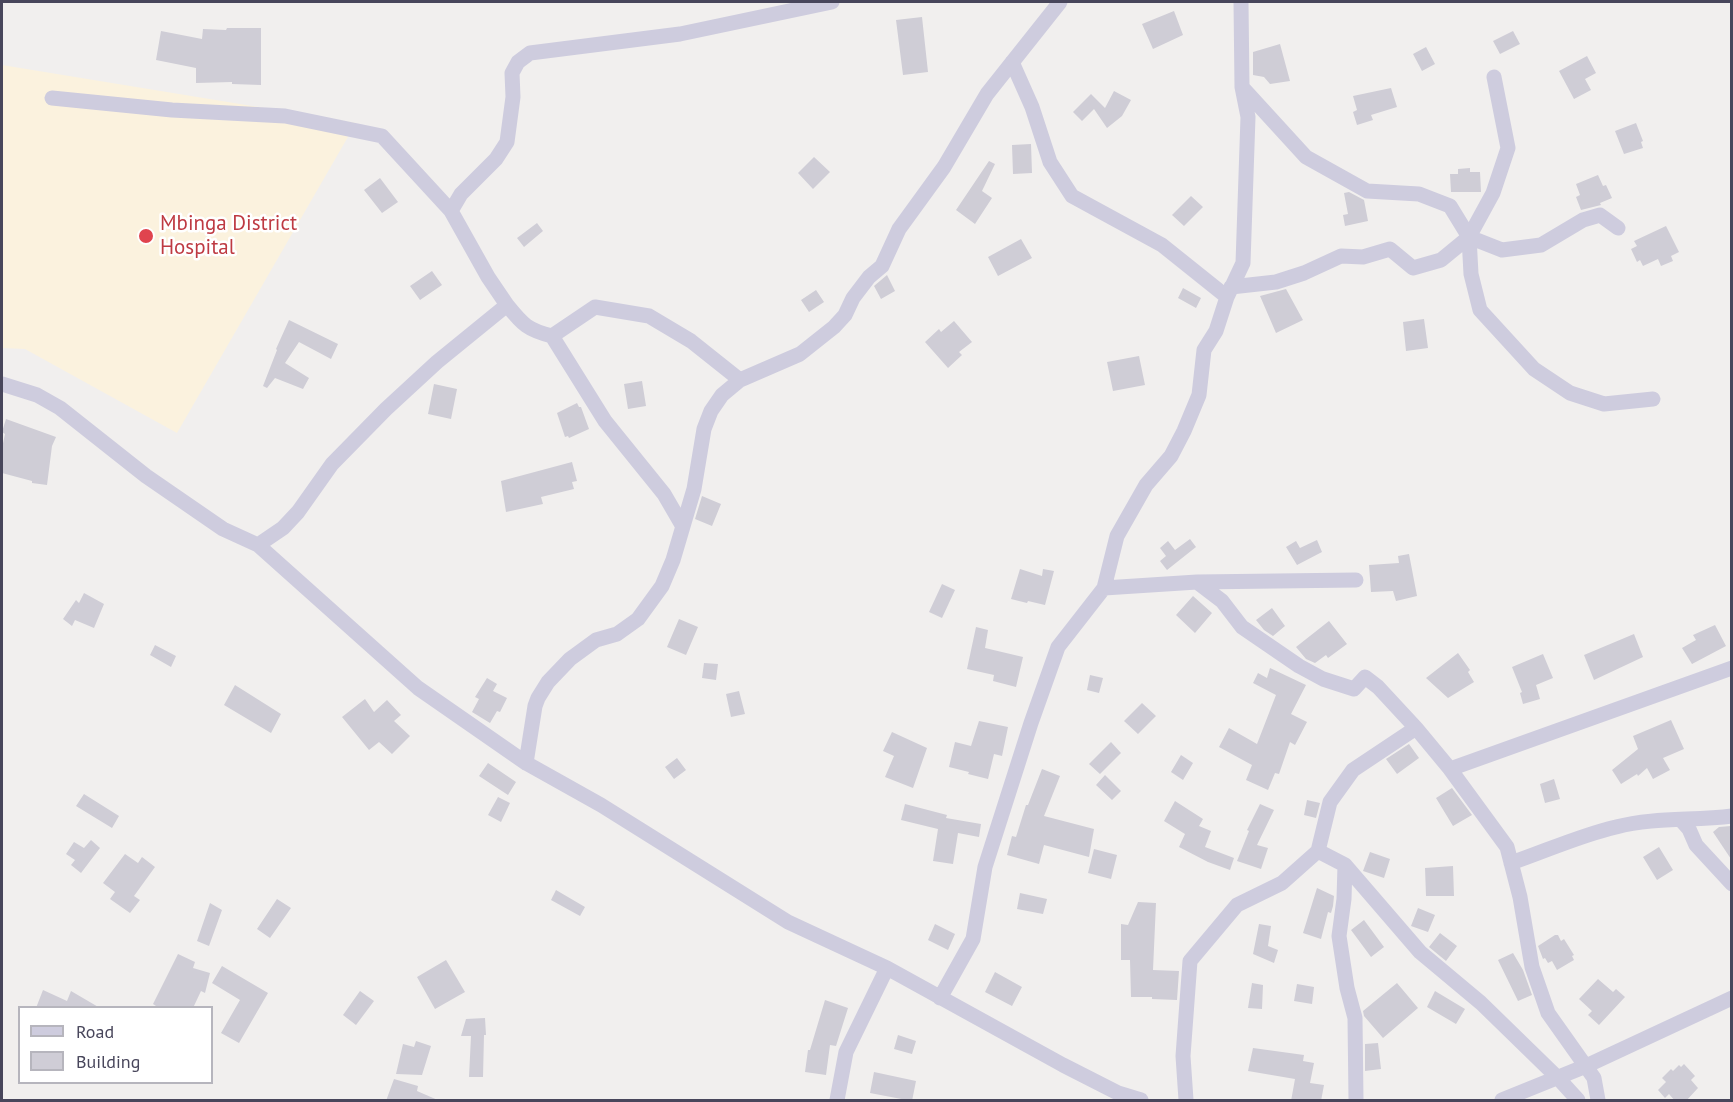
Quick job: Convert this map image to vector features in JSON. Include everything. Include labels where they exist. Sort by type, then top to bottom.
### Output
[{"type":"street","points":[[451,211],[461,194],[496,159],[507,142],[513,97],[512,74],[518,62],[530,52],[680,34],[832,2]]},
{"type":"street","points":[[526,763],[538,698],[548,682],[570,659],[596,640],[617,634],[638,619],[662,586],[673,560],[694,489],[704,429],[711,411],[722,394],[740,380],[800,354],[834,327],[845,315],[853,298],[869,277],[882,266],[899,229],[944,167],[987,94],[1060,2]]},
{"type":"street","points":[[940,998],[973,939],[985,867],[1058,647],[1104,588],[1117,536],[1146,485],[1171,456],[1184,431],[1199,395],[1204,350],[1216,331],[1229,292],[1243,263],[1248,117],[1242,87],[1241,2]]},
{"type":"street","points":[[1012,62],[1032,107],[1050,162],[1072,196],[1162,245],[1229,292],[1276,282],[1304,273],[1341,256],[1363,256],[1390,249],[1413,268],[1441,260],[1469,237],[1493,193],[1508,148],[1494,77]]},
{"type":"street","points":[[1242,87],[1306,157],[1367,191],[1419,194],[1450,206],[1469,237],[1471,274],[1480,310],[1534,369],[1570,393],[1604,404],[1653,399]]},
{"type":"street","points":[[52,98],[172,110],[285,116],[382,136],[451,211],[488,277],[522,325],[532,331],[552,336],[605,421],[664,495],[682,525]]},
{"type":"street","points":[[1469,237],[1502,250],[1541,245],[1583,220],[1600,215],[1618,228]]},
{"type":"street","points":[[258,545],[283,528],[298,512],[332,464],[386,409],[437,362],[507,305]]},
{"type":"street","points":[[552,336],[594,307],[649,316],[691,341],[740,380]]},
{"type":"street","points":[[2,384],[37,395],[60,408],[146,476],[223,529],[258,545],[417,688],[526,763],[601,805],[788,922],[887,968],[1063,1065],[1118,1093],[1141,1101]]},
{"type":"street","points":[[1104,588],[1250,580],[1303,582],[1356,580]]},
{"type":"street","points":[[1197,582],[1222,601],[1242,627],[1299,666],[1323,679],[1354,689],[1365,677],[1378,687],[1416,728],[1495,828],[1507,847],[1520,897],[1532,967],[1548,1013],[1594,1078],[1598,1101]]},
{"type":"street","points":[[1450,770],[1731,669]]},
{"type":"street","points":[[1186,1101],[1184,1056],[1190,961],[1237,905],[1282,883],[1318,851],[1330,802],[1353,770],[1416,728]]},
{"type":"street","points":[[1511,863],[1617,826],[1661,820],[1704,820],[1731,816]]},
{"type":"street","points":[[1681,820],[1689,829],[1696,845],[1731,884]]},
{"type":"street","points":[[1318,851],[1345,865],[1420,952],[1481,1003],[1558,1078],[1578,1101]]},
{"type":"street","points":[[1345,865],[1344,899],[1339,936],[1347,988],[1355,1018],[1356,1101]]},
{"type":"street","points":[[837,1101],[846,1052],[887,968]]},
{"type":"street","points":[[1502,1101],[1586,1066],[1731,998]]},
{"type":"shaded area","name":"Mbinga District Hospital","points":[[2,65],[356,123],[177,433],[25,349],[2,348]]},
{"type":"building","points":[[1174,11],[1183,35],[1153,49],[1142,24]]},
{"type":"building","points":[[922,17],[928,72],[903,75],[896,20]]},
{"type":"building","points":[[227,28],[261,28],[261,85],[232,84],[232,82],[196,83],[196,68],[156,60],[161,31],[202,39],[203,29],[226,30]]},
{"type":"building","points":[[1513,31],[1520,44],[1500,54],[1493,41]]},
{"type":"building","points":[[1280,44],[1290,81],[1270,84],[1264,77],[1253,75],[1253,52]]},
{"type":"building","points":[[1426,47],[1435,64],[1422,71],[1413,54]]},
{"type":"building","points":[[1587,56],[1596,73],[1585,79],[1591,90],[1574,99],[1559,71]]},
{"type":"building","points":[[1391,88],[1397,107],[1371,115],[1373,120],[1357,125],[1353,112],[1357,110],[1353,96]]},
{"type":"building","points":[[1114,91],[1131,100],[1122,116],[1107,128],[1094,109],[1082,121],[1073,112],[1091,94],[1105,108]]},
{"type":"building","points":[[1636,123],[1643,141],[1641,142],[1643,148],[1624,154],[1615,131]]},
{"type":"building","points":[[1031,144],[1032,173],[1013,174],[1012,145]]},
{"type":"building","points":[[814,157],[830,172],[813,189],[798,173]]},
{"type":"building","points":[[989,161],[995,164],[982,191],[992,198],[975,224],[956,210]]},
{"type":"building","points":[[1470,168],[1470,172],[1480,172],[1481,192],[1451,192],[1450,174],[1458,174],[1458,169]]},
{"type":"building","points":[[1598,175],[1612,198],[1600,203],[1601,205],[1581,210],[1576,197],[1580,195],[1576,184]]},
{"type":"building","points":[[380,178],[398,202],[382,213],[364,190]]},
{"type":"building","points":[[1349,192],[1364,200],[1368,221],[1345,226],[1343,215],[1348,214],[1344,193]]},
{"type":"building","points":[[1191,196],[1203,207],[1184,226],[1172,215]]},
{"type":"building","points":[[537,223],[543,231],[524,247],[517,238]]},
{"type":"building","points":[[1666,226],[1679,252],[1671,256],[1673,261],[1661,266],[1658,259],[1643,266],[1640,260],[1637,262],[1631,249],[1637,246],[1634,241]]},
{"type":"building","points":[[1021,239],[1032,258],[998,276],[988,257]]},
{"type":"building","points":[[432,271],[442,285],[420,300],[410,286]]},
{"type":"building","points":[[887,275],[895,291],[881,299],[874,286]]},
{"type":"building","points":[[1183,288],[1201,298],[1196,308],[1178,298]]},
{"type":"building","points":[[1286,289],[1303,320],[1276,333],[1260,296]]},
{"type":"building","points":[[816,290],[824,302],[809,312],[801,300]]},
{"type":"building","points":[[1424,319],[1428,348],[1406,351],[1403,322]]},
{"type":"building","points":[[289,320],[338,344],[331,359],[299,342],[285,363],[309,378],[303,389],[275,378],[267,388],[263,386]]},
{"type":"building","points":[[954,321],[972,342],[959,352],[962,355],[948,368],[925,342],[939,329],[941,332]]},
{"type":"building","points":[[1139,356],[1145,385],[1113,391],[1107,362]]},
{"type":"building","points":[[642,381],[646,406],[628,409],[624,384]]},
{"type":"building","points":[[434,384],[457,389],[451,419],[428,414]]},
{"type":"building","points":[[577,403],[581,407],[589,429],[569,438],[565,437],[557,413]]},
{"type":"building","points":[[6,419],[56,437],[52,446],[47,485],[32,483],[32,481],[2,473],[2,448],[5,434],[2,432]]},
{"type":"building","points":[[572,462],[577,481],[572,482],[574,489],[541,497],[543,504],[506,512],[501,481]]},
{"type":"building","points":[[702,496],[721,504],[712,526],[695,519]]},
{"type":"building","points":[[1190,539],[1196,547],[1167,570],[1160,561],[1166,556],[1160,548],[1168,541],[1175,550]]},
{"type":"building","points":[[1317,540],[1322,552],[1297,565],[1286,547],[1296,541],[1300,548]]},
{"type":"building","points":[[1409,554],[1417,596],[1396,601],[1393,591],[1371,592],[1369,565],[1399,563],[1398,556]]},
{"type":"building","points":[[1020,569],[1042,576],[1043,569],[1054,571],[1045,605],[1011,599]]},
{"type":"building","points":[[942,584],[955,590],[942,618],[929,612]]},
{"type":"building","points":[[84,593],[104,604],[94,628],[75,620],[72,626],[63,619],[76,600],[79,603]]},
{"type":"building","points":[[1193,596],[1212,613],[1195,633],[1176,615]]},
{"type":"building","points":[[1272,608],[1285,626],[1273,636],[1256,620]]},
{"type":"building","points":[[679,619],[698,627],[686,655],[667,647]]},
{"type":"building","points":[[1329,621],[1347,644],[1328,658],[1326,655],[1315,663],[1306,659],[1296,647]]},
{"type":"building","points":[[1715,625],[1726,646],[1692,664],[1682,648],[1696,640],[1693,635]]},
{"type":"building","points":[[976,627],[988,630],[985,648],[1023,657],[1016,687],[993,681],[994,675],[967,669]]},
{"type":"building","points":[[1634,634],[1643,657],[1594,680],[1584,655]]},
{"type":"building","points":[[155,645],[176,656],[171,667],[150,655]]},
{"type":"building","points":[[1458,653],[1470,670],[1468,672],[1474,682],[1448,698],[1426,678]]},
{"type":"building","points":[[1543,654],[1553,678],[1536,685],[1540,699],[1523,704],[1520,693],[1522,692],[1512,667]]},
{"type":"building","points":[[704,663],[718,664],[716,680],[702,678]]},
{"type":"building","points":[[1270,668],[1306,685],[1291,714],[1307,722],[1295,745],[1290,742],[1279,774],[1275,773],[1268,790],[1246,780],[1252,765],[1219,747],[1229,728],[1257,744],[1276,695],[1253,683],[1258,673],[1267,678]]},
{"type":"building","points":[[1090,675],[1103,678],[1099,693],[1087,690]]},
{"type":"building","points":[[487,678],[497,684],[493,691],[507,698],[500,712],[497,711],[490,723],[472,712],[479,699],[475,697]]},
{"type":"building","points":[[235,685],[281,714],[271,733],[224,705]]},
{"type":"building","points":[[739,691],[745,714],[731,717],[726,694]]},
{"type":"building","points":[[365,699],[374,712],[387,700],[401,715],[394,721],[410,736],[392,754],[379,742],[369,750],[342,717]]},
{"type":"building","points":[[1142,703],[1156,716],[1138,734],[1124,721]]},
{"type":"building","points":[[1671,720],[1684,749],[1663,758],[1670,770],[1653,779],[1647,768],[1638,776],[1637,774],[1621,784],[1612,770],[1638,749],[1633,736]]},
{"type":"building","points":[[979,721],[1008,727],[1002,756],[994,754],[988,779],[949,767],[955,742],[971,746]]},
{"type":"building","points":[[892,732],[927,748],[913,788],[885,777],[894,756],[883,751]]},
{"type":"building","points":[[1111,742],[1121,753],[1100,774],[1089,764]]},
{"type":"building","points":[[1409,744],[1419,758],[1397,774],[1386,759]]},
{"type":"building","points":[[1181,755],[1193,763],[1183,780],[1171,772]]},
{"type":"building","points":[[677,758],[686,770],[674,779],[665,767]]},
{"type":"building","points":[[488,763],[516,782],[508,795],[479,776]]},
{"type":"building","points":[[1042,769],[1060,776],[1044,816],[1094,829],[1089,857],[1044,845],[1039,864],[1007,855],[1012,836],[1016,837],[1026,805],[1028,805]]},
{"type":"building","points":[[1105,775],[1121,791],[1112,800],[1096,785]]},
{"type":"building","points":[[1554,779],[1560,799],[1545,803],[1540,784]]},
{"type":"building","points":[[1452,788],[1472,815],[1453,826],[1436,798]]},
{"type":"building","points":[[84,794],[119,816],[112,828],[76,806]]},
{"type":"building","points":[[498,797],[510,803],[501,822],[488,815]]},
{"type":"building","points":[[1307,800],[1320,803],[1316,818],[1304,815]]},
{"type":"building","points":[[1175,801],[1203,819],[1199,826],[1211,831],[1205,847],[1234,858],[1230,870],[1179,847],[1185,834],[1164,821]]},
{"type":"building","points":[[905,804],[947,815],[946,818],[981,824],[979,837],[958,833],[953,864],[933,861],[938,829],[901,820]]},
{"type":"building","points":[[1260,804],[1274,810],[1257,845],[1268,848],[1261,869],[1237,861],[1249,831],[1247,830]]},
{"type":"building","points":[[1731,826],[1731,859],[1713,832],[1719,827]]},
{"type":"building","points":[[91,840],[100,848],[81,873],[71,865],[75,860],[66,854],[74,842],[84,848]]},
{"type":"building","points":[[1659,847],[1673,870],[1657,880],[1643,857]]},
{"type":"building","points":[[1094,849],[1117,855],[1111,879],[1088,873]]},
{"type":"building","points":[[1370,852],[1390,859],[1384,878],[1363,871]]},
{"type":"building","points":[[125,854],[138,863],[142,857],[155,867],[134,896],[140,900],[130,913],[110,899],[115,892],[103,883]]},
{"type":"building","points":[[1453,866],[1454,896],[1426,896],[1425,868]]},
{"type":"building","points":[[1317,888],[1334,896],[1331,913],[1328,912],[1321,939],[1303,933]]},
{"type":"building","points":[[556,890],[585,907],[580,916],[551,900]]},
{"type":"building","points":[[1020,893],[1047,899],[1043,914],[1017,909]]},
{"type":"building","points":[[277,899],[291,908],[270,938],[257,929]]},
{"type":"building","points":[[1138,902],[1156,903],[1153,970],[1179,971],[1177,1000],[1131,997],[1130,960],[1121,960],[1121,924],[1128,925]]},
{"type":"building","points":[[210,903],[222,910],[209,946],[197,941]]},
{"type":"building","points":[[1418,908],[1435,915],[1428,932],[1411,926]]},
{"type":"building","points":[[1364,920],[1384,947],[1371,957],[1351,930]]},
{"type":"building","points":[[935,924],[955,934],[948,950],[928,940]]},
{"type":"building","points":[[1259,924],[1271,926],[1268,946],[1278,950],[1274,963],[1253,954]]},
{"type":"building","points":[[1440,933],[1457,946],[1446,961],[1429,947]]},
{"type":"building","points":[[1558,935],[1561,941],[1564,939],[1574,955],[1572,956],[1574,960],[1557,970],[1552,961],[1548,963],[1545,958],[1543,959],[1538,946]]},
{"type":"building","points":[[1513,953],[1523,970],[1532,995],[1518,1001],[1498,960]]},
{"type":"building","points":[[178,954],[195,962],[193,968],[210,973],[205,993],[201,991],[194,1006],[156,1006],[153,1004]]},
{"type":"building","points":[[446,960],[465,992],[435,1009],[417,977]]},
{"type":"building","points":[[222,966],[268,993],[239,1043],[221,1033],[240,1000],[212,983]]},
{"type":"building","points":[[995,972],[1022,987],[1012,1006],[985,992]]},
{"type":"building","points":[[1598,979],[1613,992],[1616,989],[1625,997],[1599,1025],[1588,1015],[1592,1011],[1579,999]]},
{"type":"building","points":[[1252,983],[1263,985],[1262,1009],[1248,1008]]},
{"type":"building","points":[[1397,983],[1418,1008],[1383,1038],[1364,1016],[1363,1011]]},
{"type":"building","points":[[1297,984],[1314,987],[1312,1004],[1294,1001]]},
{"type":"building","points":[[43,990],[67,1001],[71,991],[97,1006],[37,1006]]},
{"type":"building","points":[[360,991],[374,1001],[356,1025],[343,1015]]},
{"type":"building","points":[[1435,991],[1465,1009],[1456,1024],[1427,1007]]},
{"type":"building","points":[[825,1000],[848,1008],[836,1046],[830,1045],[826,1075],[805,1072],[808,1050],[810,1050]]},
{"type":"building","points":[[485,1018],[483,1077],[469,1077],[471,1036],[461,1036],[466,1019]]},
{"type":"building","points":[[898,1035],[916,1041],[912,1054],[894,1049]]},
{"type":"building","points":[[416,1041],[431,1046],[422,1075],[396,1074],[403,1044],[414,1047]]},
{"type":"building","points":[[1378,1043],[1381,1069],[1365,1071],[1365,1044]]},
{"type":"building","points":[[1253,1048],[1304,1055],[1303,1061],[1314,1063],[1310,1083],[1324,1085],[1321,1101],[1291,1101],[1295,1079],[1248,1071]]},
{"type":"building","points":[[1684,1064],[1695,1076],[1691,1080],[1698,1088],[1686,1101],[1675,1101],[1669,1094],[1665,1098],[1658,1090],[1666,1082],[1662,1078],[1671,1069],[1673,1071],[1679,1065],[1681,1067]]},
{"type":"building","points":[[874,1072],[916,1081],[912,1101],[870,1093]]},
{"type":"building","points":[[394,1079],[418,1086],[417,1091],[440,1101],[386,1101]]},
{"type":"place","name":"Mbinga District Hospital","points":[[146,236]]}]
